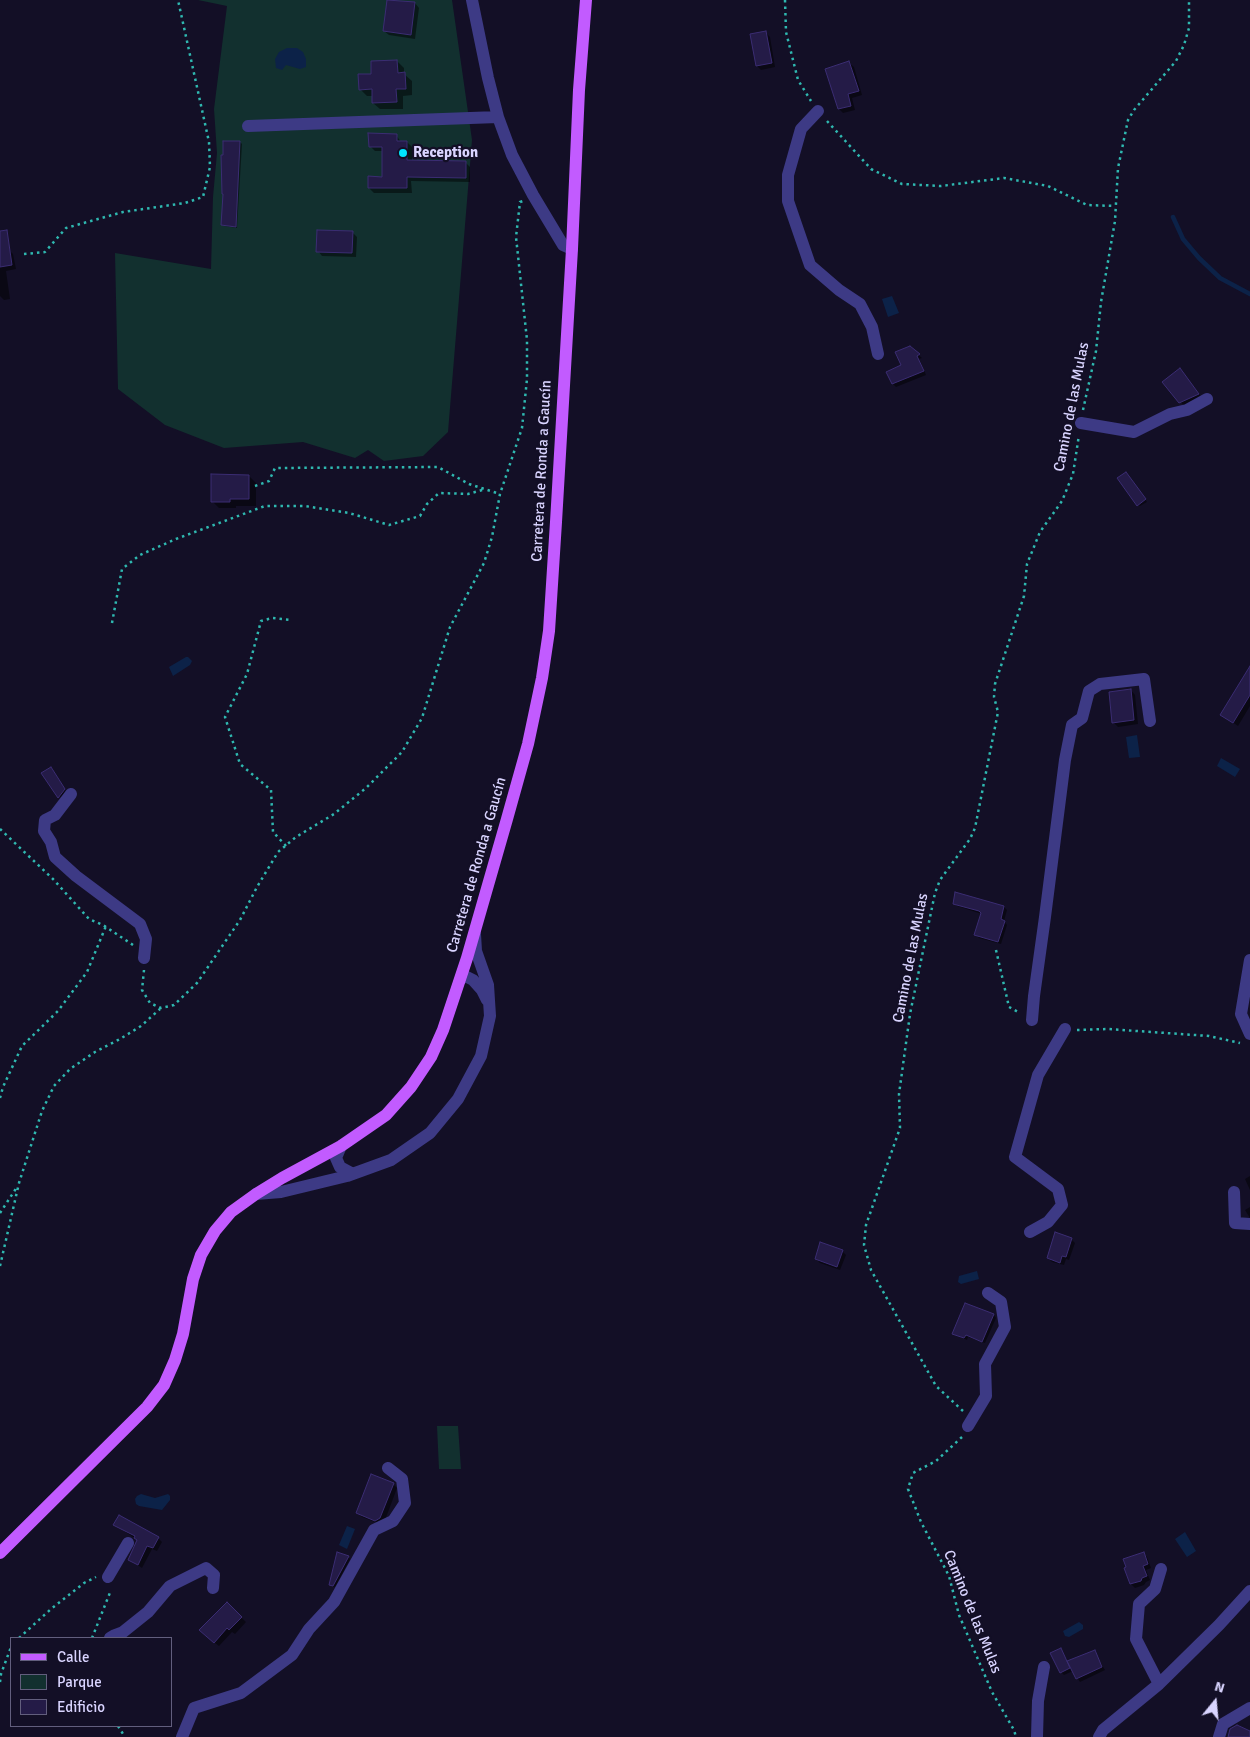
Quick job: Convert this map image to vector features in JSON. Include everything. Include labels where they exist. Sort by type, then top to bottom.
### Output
[{"type":"main road","name":"Carretera de Ronda a Gaucín","points":[[0,1553],[147,1407],[164,1384],[175,1360],[183,1334],[193,1279],[201,1255],[215,1231],[231,1212],[282,1178],[341,1146],[386,1115],[411,1087],[431,1057],[443,1030],[461,979],[528,744],[542,678],[548,631],[586,0]]},
{"type":"street","points":[[472,0],[498,117],[512,155],[562,245],[572,249]]},
{"type":"street","points":[[818,111],[801,130],[788,175],[788,201],[810,265],[839,290],[860,304],[872,327],[878,354]]},
{"type":"street","points":[[248,126],[498,117]]},
{"type":"street","points":[[1081,423],[1134,432],[1170,414],[1187,410],[1207,399]]},
{"type":"street","points":[[1032,1020],[1065,760],[1072,725],[1082,718],[1089,691],[1100,684],[1144,679],[1150,721]]},
{"type":"street","points":[[71,794],[56,815],[45,820],[44,831],[51,842],[55,857],[76,876],[140,924],[146,939],[144,958]]},
{"type":"street","points":[[256,1194],[282,1192],[353,1174],[391,1160],[430,1133],[458,1099],[481,1056],[490,1016],[488,985],[476,951],[474,933]]},
{"type":"street","points":[[1246,1038],[1241,1014],[1250,960]]},
{"type":"street","points":[[461,979],[465,976],[473,980],[482,990],[490,1007]]},
{"type":"street","points":[[1030,1232],[1048,1222],[1062,1206],[1058,1189],[1015,1157],[1038,1075],[1065,1029]]},
{"type":"street","points":[[341,1146],[336,1158],[340,1167],[353,1174]]},
{"type":"street","points":[[1234,1192],[1235,1223],[1250,1224]]},
{"type":"street","points":[[968,1422],[986,1396],[985,1364],[1005,1327],[1001,1302],[988,1293]]},
{"type":"street","points":[[182,1737],[194,1708],[241,1693],[292,1654],[309,1629],[334,1602],[374,1530],[393,1521],[405,1503],[402,1480],[388,1468]]},
{"type":"street","points":[[108,1577],[128,1543]]},
{"type":"street","points":[[112,1637],[123,1632],[148,1612],[170,1586],[206,1568],[214,1575],[213,1588]]},
{"type":"street","points":[[1159,1684],[1136,1638],[1139,1604],[1155,1589],[1161,1569]]},
{"type":"street","points":[[1099,1737],[1103,1730],[1159,1684],[1219,1625],[1250,1591]]},
{"type":"street","points":[[1037,1737],[1038,1701],[1044,1667]]},
{"type":"street","points":[[1219,1737],[1223,1724],[1250,1708]]},
{"type":"path","points":[[24,254],[45,252],[66,228],[123,212],[185,203],[203,197],[210,167],[209,142],[178,0]]},
{"type":"path","points":[[785,0],[786,32],[798,80],[818,111],[871,169],[902,184],[940,186],[1004,178],[1048,186],[1087,205],[1115,206]]},
{"type":"path","name":"Camino de las Mulas","points":[[1016,1737],[1014,1730],[992,1692],[960,1615],[949,1576],[908,1489],[913,1473],[936,1461],[968,1432],[968,1422],[959,1406],[936,1386],[871,1270],[864,1245],[866,1225],[900,1128],[899,1094],[910,1014],[935,893],[940,880],[970,839],[975,828],[998,712],[994,697],[995,684],[1024,596],[1027,564],[1040,532],[1062,501],[1073,474],[1081,423],[1096,351],[1101,302],[1114,221],[1118,168],[1128,120],[1134,110],[1176,60],[1184,45],[1189,28],[1189,0]]},
{"type":"path","points":[[0,1266],[19,1183],[42,1111],[54,1086],[70,1069],[95,1052],[141,1026],[161,1008],[174,1005],[197,983],[240,920],[256,887],[278,852],[296,837],[334,814],[366,788],[402,752],[422,718],[450,627],[484,563],[492,537],[500,494],[522,428],[528,379],[527,340],[516,238],[520,202],[533,195]]},
{"type":"path","points":[[256,486],[269,481],[275,468],[438,468],[469,484],[500,494]]},
{"type":"path","points":[[112,623],[122,569],[140,555],[265,506],[305,506],[349,513],[389,525],[420,516],[427,504],[439,493],[468,494],[486,489]]},
{"type":"path","points":[[286,846],[273,832],[271,790],[240,764],[225,717],[247,674],[261,621],[272,618],[292,620]]},
{"type":"path","points":[[0,828],[53,879],[89,919],[106,926],[131,942],[144,958],[142,990],[150,1003],[161,1008]]},
{"type":"path","points":[[0,1098],[3,1087],[22,1046],[58,1011],[87,972],[106,926]]},
{"type":"path","points":[[996,950],[1009,1007],[1032,1020]]},
{"type":"path","points":[[1065,1029],[1108,1029],[1246,1038]]},
{"type":"path","points":[[0,1213],[19,1183]]},
{"type":"path","points":[[20,1637],[84,1583],[104,1573],[114,1583],[92,1637]]},
{"type":"path","points":[[0,1682],[10,1650]]},
{"type":"green space","points":[[198,0],[452,0],[472,140],[448,432],[423,456],[384,461],[368,450],[355,458],[303,442],[224,448],[165,425],[118,389],[115,253],[211,269],[213,197],[217,153],[214,109],[227,6]]},
{"type":"green space","points":[[437,1426],[458,1426],[461,1469],[439,1469]]},
{"type":"water","points":[[287,48],[297,48],[303,52],[306,59],[306,67],[300,69],[286,65],[282,70],[276,68],[275,59],[279,52]]},
{"type":"water","points":[[892,296],[899,313],[888,317],[882,299]]},
{"type":"water","points":[[186,657],[192,661],[190,665],[173,676],[169,667]]},
{"type":"water","points":[[1137,735],[1140,757],[1129,758],[1126,737]]},
{"type":"water","points":[[1221,758],[1240,769],[1235,777],[1217,766]]},
{"type":"water","points":[[977,1271],[979,1279],[961,1284],[958,1282],[959,1276]]},
{"type":"water","points":[[141,1494],[155,1498],[168,1494],[170,1500],[162,1510],[139,1506],[136,1504],[135,1499]]},
{"type":"water","points":[[347,1526],[355,1529],[347,1549],[339,1545]]},
{"type":"water","points":[[1185,1532],[1196,1551],[1187,1557],[1175,1539]]},
{"type":"water","points":[[1079,1622],[1083,1625],[1083,1629],[1069,1637],[1065,1636],[1063,1631]]},
{"type":"building","points":[[387,0],[415,2],[411,35],[383,31]]},
{"type":"building","points":[[766,31],[772,63],[756,66],[750,34]]},
{"type":"building","points":[[397,60],[398,73],[405,72],[406,89],[396,89],[397,102],[372,103],[372,89],[359,90],[358,74],[371,74],[371,61]]},
{"type":"building","points":[[849,61],[859,91],[848,94],[851,106],[838,109],[825,69]]},
{"type":"building","points":[[368,133],[397,134],[397,141],[407,141],[407,160],[466,161],[466,178],[407,177],[407,188],[368,188],[368,176],[382,177],[382,147],[369,147]]},
{"type":"building","points":[[223,141],[240,141],[236,227],[221,225],[223,194],[221,155],[223,155]]},
{"type":"building","points":[[7,230],[12,265],[0,267],[0,231]]},
{"type":"building","points":[[317,230],[353,231],[352,253],[316,252]]},
{"type":"building","points":[[910,346],[920,354],[917,356],[924,371],[892,384],[886,372],[901,365],[895,352]]},
{"type":"building","points":[[1180,368],[1199,394],[1179,403],[1162,382]]},
{"type":"building","points":[[1126,472],[1146,499],[1137,506],[1117,478]]},
{"type":"building","points":[[211,474],[249,475],[249,499],[211,502]]},
{"type":"building","points":[[1250,666],[1250,695],[1233,723],[1220,715]]},
{"type":"building","points":[[1131,689],[1134,720],[1112,723],[1109,692]]},
{"type":"building","points":[[51,767],[65,789],[58,798],[41,773]]},
{"type":"building","points":[[955,892],[1004,906],[1001,919],[1005,921],[998,942],[974,935],[981,913],[953,904]]},
{"type":"building","points":[[1055,1232],[1072,1238],[1066,1257],[1062,1256],[1060,1263],[1047,1258]]},
{"type":"building","points":[[820,1242],[843,1250],[837,1267],[815,1259]]},
{"type":"building","points":[[965,1303],[994,1314],[982,1342],[966,1335],[964,1338],[952,1334]]},
{"type":"building","points":[[371,1474],[394,1483],[380,1518],[375,1521],[356,1513]]},
{"type":"building","points":[[119,1515],[159,1537],[153,1548],[147,1546],[138,1565],[128,1560],[137,1540],[134,1538],[135,1536],[113,1525]]},
{"type":"building","points":[[337,1552],[349,1556],[333,1586],[329,1585]]},
{"type":"building","points":[[1144,1552],[1148,1564],[1143,1566],[1147,1576],[1142,1578],[1141,1581],[1130,1584],[1123,1559]]},
{"type":"building","points":[[227,1602],[242,1617],[229,1630],[227,1628],[214,1643],[199,1630]]},
{"type":"building","points":[[1061,1648],[1070,1668],[1060,1673],[1050,1653]]},
{"type":"building","points":[[1095,1650],[1102,1667],[1076,1679],[1067,1661]]},
{"type":"building","points":[[1237,1725],[1250,1731],[1250,1737],[1228,1737],[1230,1729]]},
{"type":"waterway","points":[[1173,217],[1183,239],[1199,258],[1220,278],[1250,294]]},
{"type":"place","name":"Reception","points":[[403,153]]}]
